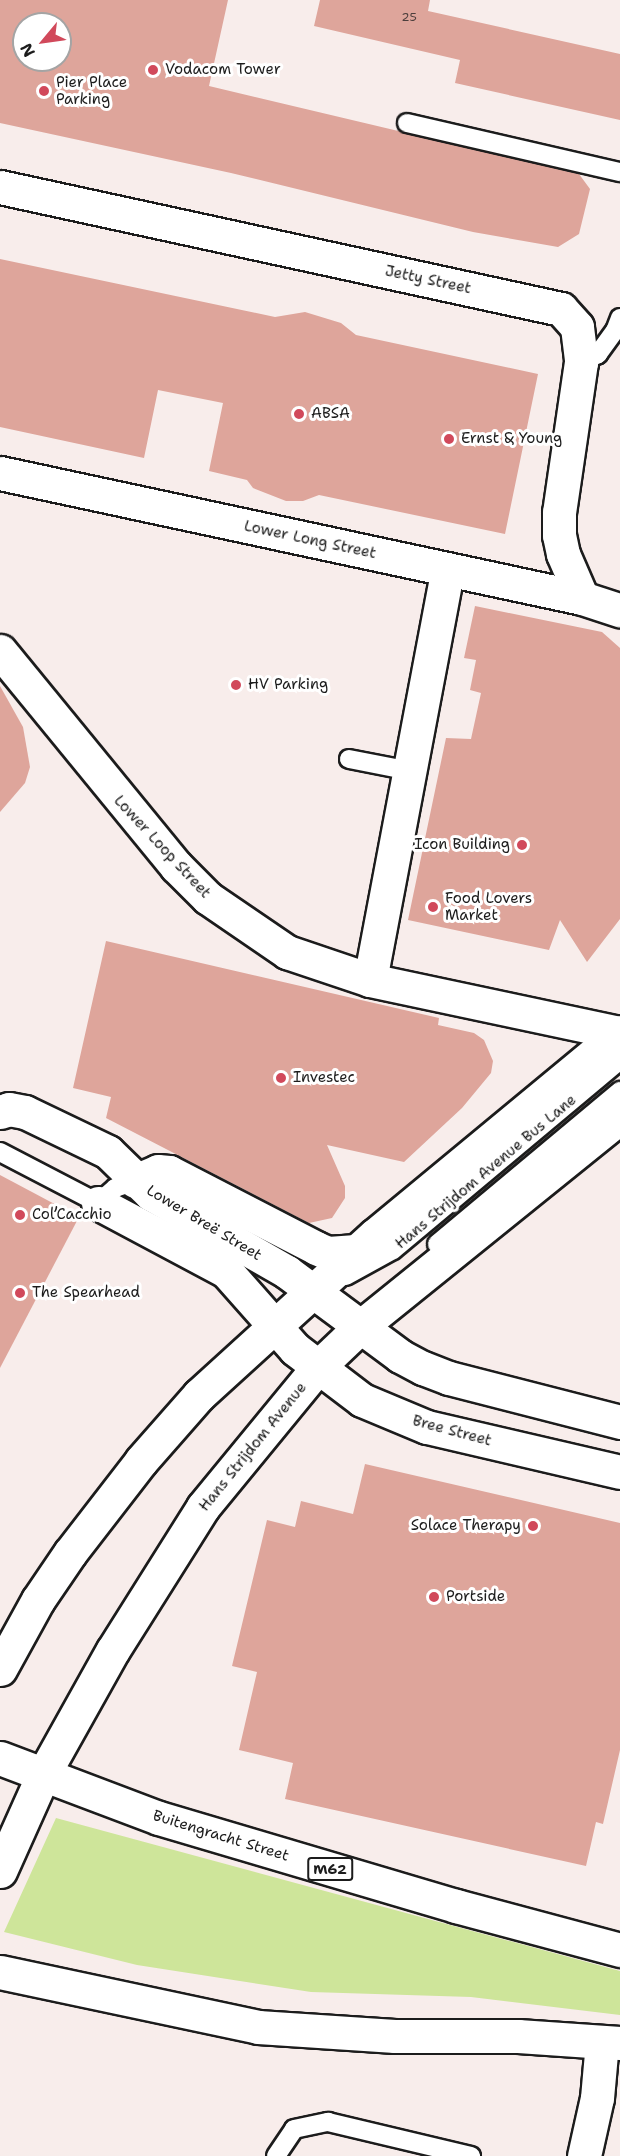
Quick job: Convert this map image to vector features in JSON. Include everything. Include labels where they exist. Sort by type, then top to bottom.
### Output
[{"type":"street","name":"Jetty Street","points":[[0,187],[561,309],[577,327],[581,362],[559,512],[563,554],[582,598]]},
{"type":"street","name":"Lower Long Street","points":[[0,473],[582,598],[620,610]]},
{"type":"street","points":[[370,980],[448,569]]},
{"type":"street","name":"Lower Loop Street","points":[[0,651],[117,798],[208,898],[286,952],[370,980],[620,1040]]},
{"type":"street","points":[[0,1669],[38,1599],[141,1461],[199,1395],[315,1293],[356,1251],[620,1040]]},
{"type":"street","name":"Lower Breë Street","points":[[0,1112],[9,1109],[25,1112],[108,1152],[135,1181],[315,1293]]},
{"type":"street","name":"Hans Strijdom Avenue","points":[[0,1871],[43,1775],[113,1650],[203,1507],[318,1367],[360,1327],[620,1117]]},
{"type":"street","points":[[135,1181],[158,1172],[169,1172],[316,1248],[328,1253],[356,1251]]},
{"type":"street","name":"Lower Breë Street","points":[[98,1203],[139,1228],[156,1231],[213,1261],[275,1327]]},
{"type":"street","points":[[315,1293],[400,1356],[449,1378],[620,1422]]},
{"type":"street","name":"Bree Street","points":[[275,1327],[318,1367],[362,1400],[426,1427],[620,1472]]},
{"type":"street","name":"Buitengracht Street","points":[[0,1758],[159,1818],[456,1906],[620,1950]]},
{"type":"street","points":[[0,1972],[258,2027],[395,2036],[518,2036],[611,2042],[584,2156]]},
{"type":"lane","points":[[407,123],[620,172]]},
{"type":"lane","points":[[581,362],[598,354],[615,332],[620,318]]},
{"type":"lane","points":[[349,759],[410,771]]},
{"type":"lane","name":"Hans Strijdom Avenue Bus Lane","points":[[315,1293],[393,1250],[620,1040]]},
{"type":"lane","name":"Hans Strijdom Avenue Bus Lane","points":[[360,1327],[411,1266],[620,1091]]},
{"type":"lane","name":"Lower Breë Street","points":[[0,1152],[98,1203]]},
{"type":"lane","points":[[98,1203],[115,1188],[135,1181]]},
{"type":"lane","points":[[276,2156],[294,2129],[328,2122],[471,2156]]},
{"type":"green space","points":[[56,1818],[620,1971],[620,2015],[471,1997],[311,1992],[137,1965],[4,1932]]},
{"type":"building","points":[[0,0],[228,0],[209,86],[579,174],[590,189],[579,234],[558,247],[473,232],[231,173],[0,123]]},
{"type":"building","points":[[320,0],[430,0],[428,11],[620,54],[620,120],[455,83],[460,60],[314,26]]},
{"type":"building","points":[[0,259],[275,317],[305,312],[341,323],[356,335],[538,374],[505,534],[319,495],[303,501],[286,501],[253,488],[247,480],[209,471],[223,403],[158,390],[144,458],[0,427]]},
{"type":"building","name":"Icon Building","points":[[475,606],[602,632],[620,648],[620,919],[587,962],[560,920],[549,950],[408,920],[446,738],[471,739],[481,693],[470,690],[476,660],[464,658]]},
{"type":"building","points":[[0,686],[23,727],[30,767],[25,783],[0,812]]},
{"type":"building","name":"Investec","points":[[106,941],[439,1018],[438,1025],[474,1033],[484,1040],[493,1061],[491,1073],[462,1108],[404,1162],[327,1145],[345,1186],[345,1198],[332,1218],[309,1223],[106,1118],[111,1097],[73,1088]]},
{"type":"building","name":"The Spearhead","points":[[0,1175],[79,1217],[0,1368]]},
{"type":"building","name":"Portside","points":[[365,1464],[620,1523],[620,1750],[603,1824],[596,1822],[586,1866],[285,1799],[293,1763],[239,1750],[257,1672],[232,1666],[267,1520],[295,1527],[301,1501],[353,1514]]},
{"type":"place","name":"Vodacom Tower","points":[[153,70]]},
{"type":"place","name":"Pier Place Parking","points":[[44,91]]},
{"type":"place","name":"ABSA","points":[[299,414]]},
{"type":"place","name":"Ernst & Young","points":[[449,439]]},
{"type":"place","name":"HV Parking","points":[[236,685]]},
{"type":"place","name":"Icon Building","points":[[522,845]]},
{"type":"place","name":"Food Lovers Market","points":[[433,907]]},
{"type":"place","name":"Investec","points":[[281,1078]]},
{"type":"place","name":"Col’Cacchio","points":[[20,1215]]},
{"type":"place","name":"The Spearhead","points":[[20,1293]]},
{"type":"place","name":"Solace Therapy","points":[[533,1526]]},
{"type":"place","name":"Portside","points":[[434,1597]]}]
